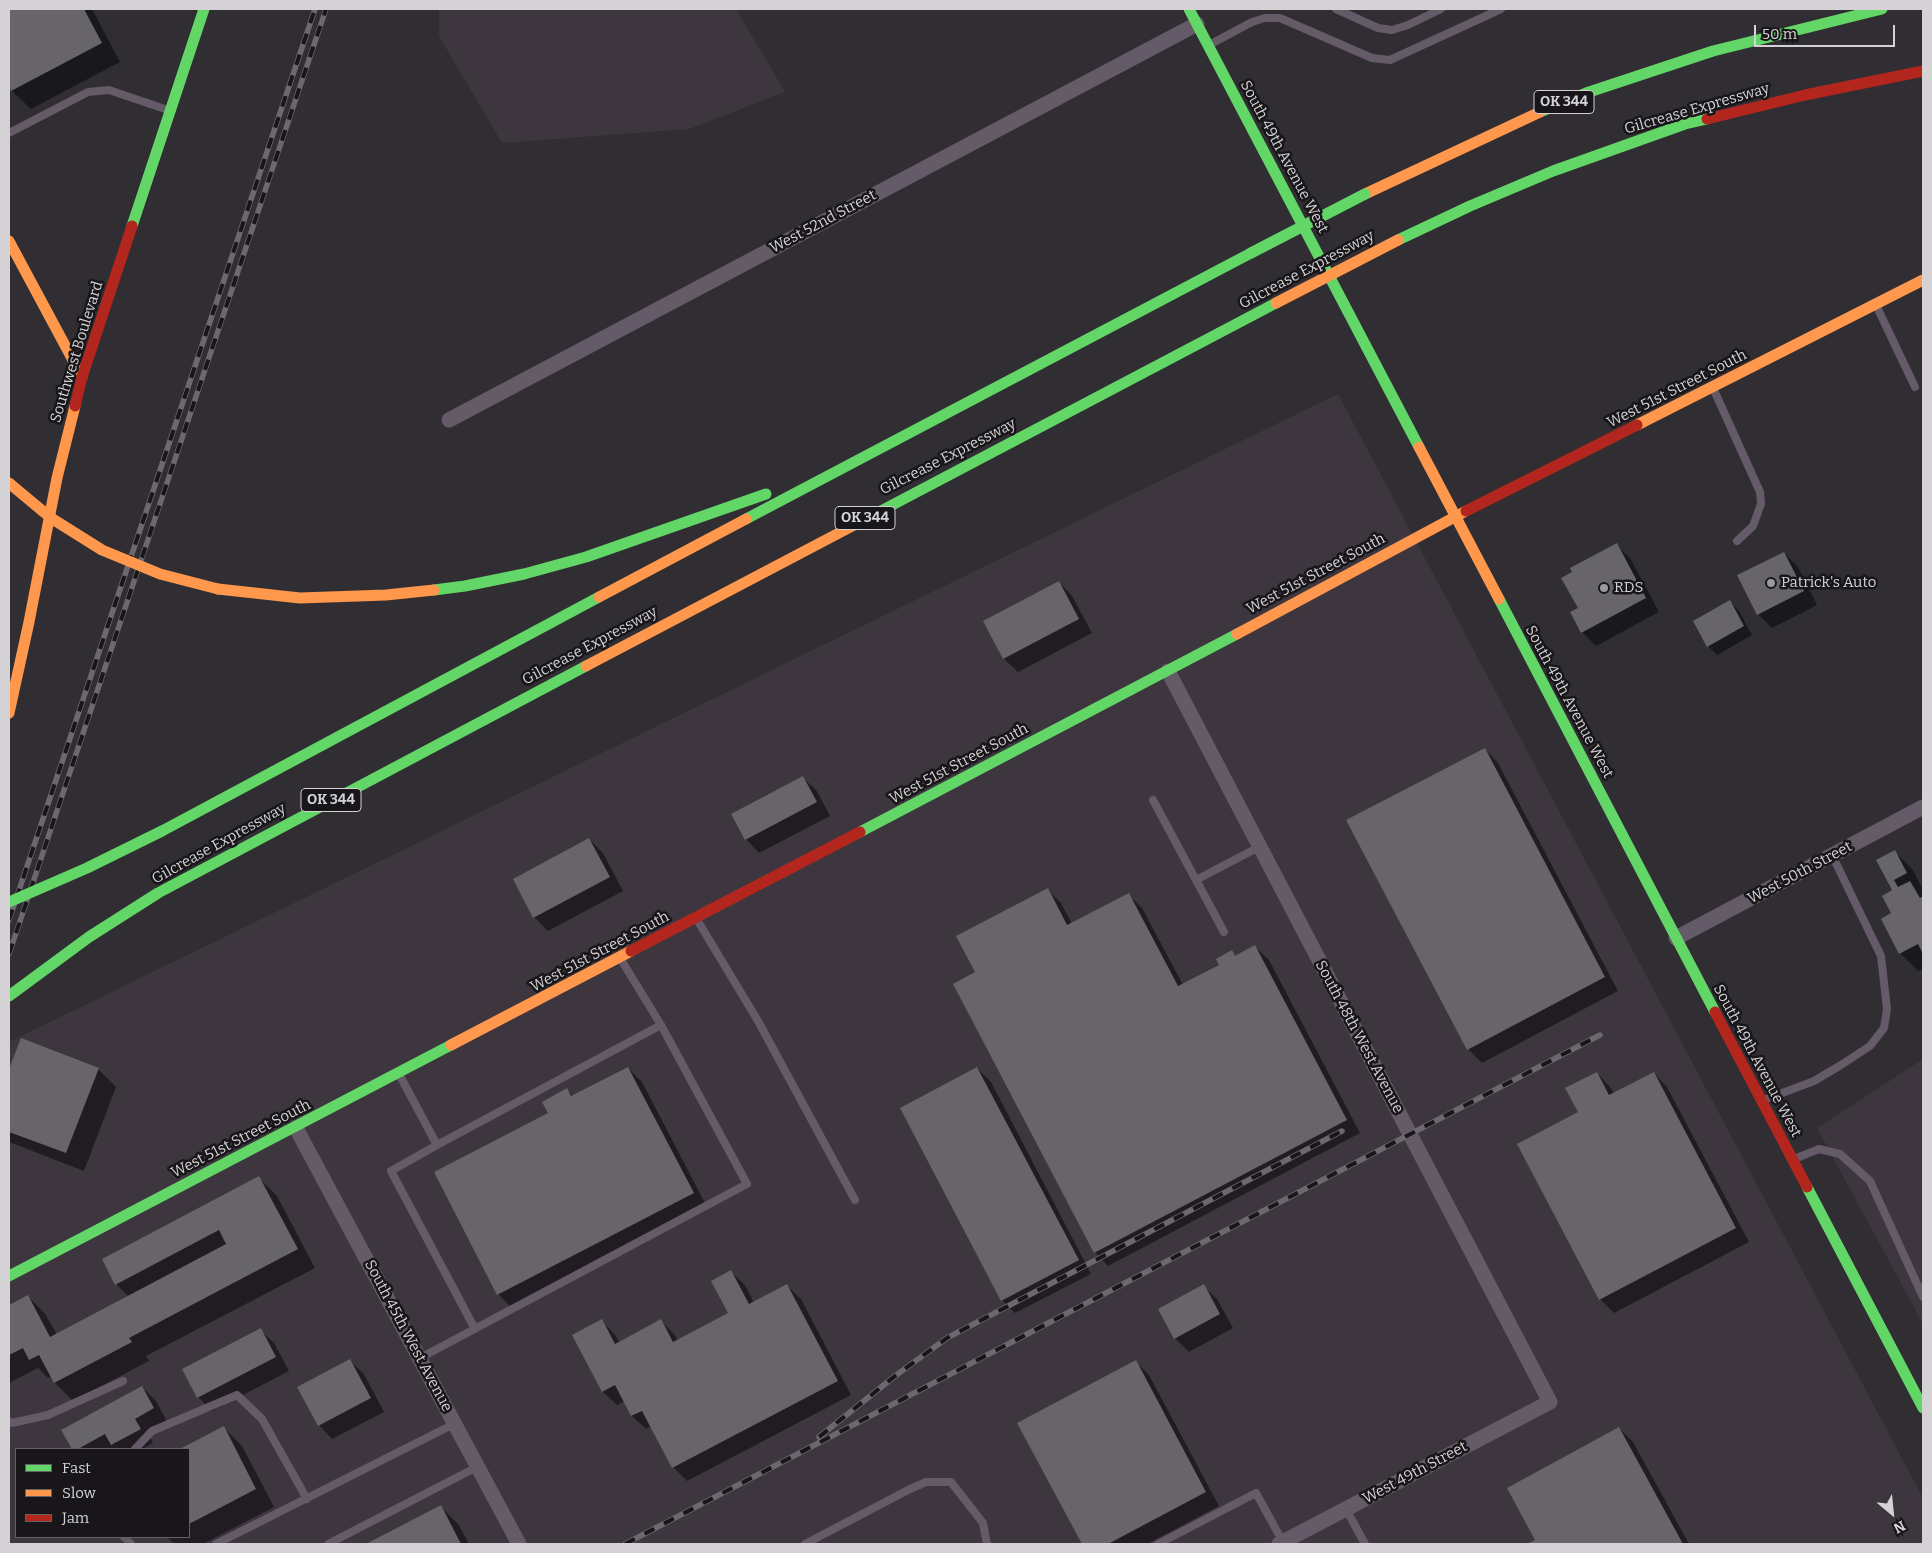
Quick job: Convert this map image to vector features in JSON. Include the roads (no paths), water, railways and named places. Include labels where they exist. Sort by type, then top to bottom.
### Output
[{"type":"main road","name":"Southwest Boulevard","points":[[9,713],[57,478],[82,377],[204,9]]},
{"type":"main road","name":"South 49th Avenue West","points":[[1190,9],[1923,1408]]},
{"type":"main road","name":"OK 344","points":[[9,902],[87,868],[162,832],[538,629],[1365,194],[1519,121],[1586,93],[1713,51],[1882,9]]},
{"type":"main road","name":"Gilcrease Expressway","points":[[9,996],[89,937],[158,893],[233,852],[900,499],[1398,240],[1470,206],[1553,171],[1685,124],[1805,95],[1923,72]]},
{"type":"main road","points":[[9,241],[82,377]]},
{"type":"main road","name":"West 51st Street South","points":[[9,1276],[296,1128],[1168,671],[1455,517],[1923,280]]},
{"type":"main road","points":[[9,483],[51,518],[102,550],[160,574],[218,589],[300,598],[386,596],[465,586],[524,574],[586,557],[856,463]]},
{"type":"street","name":"West 52nd Street","points":[[449,420],[1197,24]]},
{"type":"street","name":"South 48th West Avenue","points":[[1168,671],[1550,1402]]},
{"type":"street","name":"West 50th Street","points":[[1676,938],[1923,807]]},
{"type":"street","name":"South 45th West Avenue","points":[[296,1128],[519,1544]]},
{"type":"street","name":"West 49th Street","points":[[1281,1543],[1550,1402]]},
{"type":"lane","points":[[1336,9],[1378,28],[1392,30],[1408,25],[1441,9]]},
{"type":"lane","points":[[1209,45],[1252,22],[1265,18],[1280,18],[1372,58],[1390,60],[1501,9]]},
{"type":"lane","points":[[9,133],[88,92],[109,90],[170,111]]},
{"type":"lane","points":[[1876,305],[1915,387]]},
{"type":"lane","points":[[1713,388],[1760,492],[1761,504],[1753,526],[1737,541]]},
{"type":"lane","points":[[1153,800],[1224,932]]},
{"type":"lane","points":[[1196,880],[1259,847]]},
{"type":"lane","points":[[1762,1101],[1814,1081],[1841,1066],[1870,1046],[1884,1028],[1887,1009],[1881,956],[1832,856]]},
{"type":"lane","points":[[696,918],[758,1022],[855,1200]]},
{"type":"lane","points":[[420,1358],[747,1184],[661,1025],[620,958]]},
{"type":"lane","points":[[475,1329],[391,1171],[661,1025]]},
{"type":"lane","points":[[399,1074],[438,1145]]},
{"type":"lane","points":[[1793,1160],[1818,1149],[1840,1154],[1870,1181],[1923,1297]]},
{"type":"lane","points":[[9,1421],[12,1423],[48,1415],[123,1380]]},
{"type":"lane","points":[[135,1448],[152,1432],[237,1395],[262,1419],[307,1499]]},
{"type":"lane","points":[[216,1544],[454,1424]]},
{"type":"lane","points":[[328,1544],[477,1468]]},
{"type":"lane","points":[[805,1544],[926,1482],[951,1482],[983,1523],[987,1544]]},
{"type":"lane","points":[[1158,1544],[1256,1493],[1281,1543]]},
{"type":"lane","points":[[1346,1509],[1365,1544]]},
{"type":"railway","points":[[9,920],[315,9]]},
{"type":"railway","points":[[9,954],[326,9]]},
{"type":"railway","points":[[625,1544],[1600,1035]]},
{"type":"railway","points":[[819,1437],[895,1376],[947,1338],[1342,1131]]},
{"type":"place","name":"Patrick's Auto","points":[[1771,583]]},
{"type":"place","name":"RDS","points":[[1604,588]]}]
